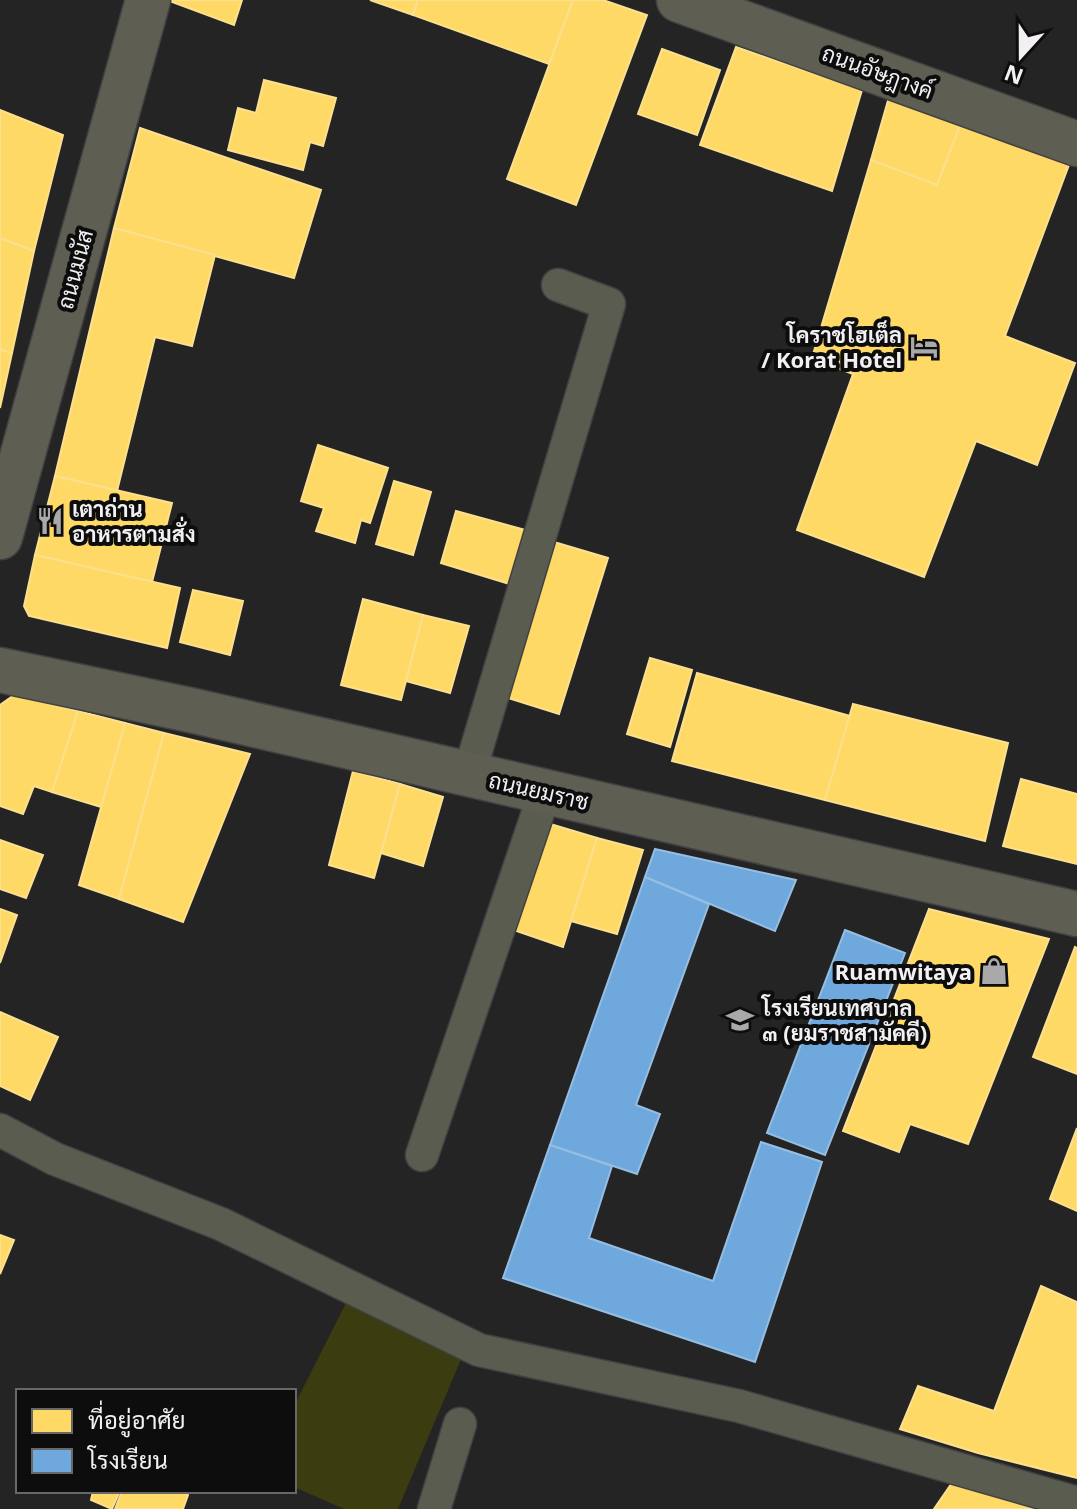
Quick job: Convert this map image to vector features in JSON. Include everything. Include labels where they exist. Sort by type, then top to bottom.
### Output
[{"type":"street","name":"ถนนมนัส","points":[[0,537],[148,0]]},
{"type":"street","name":"ถนนอัษฎางค์","points":[[679,0],[743,11],[1074,133]]},
{"type":"street","points":[[469,774],[609,304],[558,285]]},
{"type":"street","name":"ถนนยมราช","points":[[0,670],[1077,914]]},
{"type":"street","points":[[422,1155],[545,792]]},
{"type":"street","points":[[0,1130],[55,1159],[221,1224],[479,1350],[739,1406],[1077,1503]]},
{"type":"street","points":[[434,1509],[460,1424]]},
{"type":"shaded area","points":[[347,1301],[462,1357],[398,1509],[344,1509],[296,1488],[296,1402]]},
{"type":"building: ที่อยู่อาศัย","points":[[167,0],[242,0],[234,25]]},
{"type":"building: ที่อยู่อาศัย","points":[[370,0],[418,0],[413,15]]},
{"type":"building: ที่อยู่อาศัย","points":[[418,0],[573,0],[549,64],[413,15]]},
{"type":"building: ที่อยู่อาศัย","points":[[573,0],[603,0],[647,15],[576,205],[507,179]]},
{"type":"building: ที่อยู่อาศัย","points":[[736,47],[862,90],[832,191],[700,145]]},
{"type":"building: ที่อยู่อาศัย","points":[[662,49],[720,70],[697,135],[638,114]]},
{"type":"building: ที่อยู่อาศัย","points":[[264,80],[336,98],[323,146],[310,142],[303,170],[228,150],[238,108],[256,113]]},
{"type":"building: ที่อยู่อาศัย","points":[[889,97],[961,123],[937,185],[871,160]]},
{"type":"building: ที่อยู่อาศัย","points":[[0,110],[63,135],[34,251],[0,238]]},
{"type":"building: ที่อยู่อาศัย","name":"โคราชโฮเต็ล / Korat Hotel","points":[[961,123],[1070,162],[1005,336],[1075,363],[1037,465],[976,441],[924,577],[797,530],[853,374],[812,358],[871,160],[937,185]]},
{"type":"building: ที่อยู่อาศัย","points":[[140,128],[321,190],[294,278],[114,228]]},
{"type":"building: ที่อยู่อาศัย","points":[[114,228],[215,255],[192,346],[155,337],[117,491],[55,476]]},
{"type":"building: ที่อยู่อาศัย","points":[[0,238],[34,251],[12,353],[0,350]]},
{"type":"building: ที่อยู่อาศัย","points":[[0,350],[12,353],[0,408]]},
{"type":"building: ที่อยู่อาศัย","points":[[318,445],[388,468],[370,523],[361,520],[355,543],[316,531],[324,508],[301,501]]},
{"type":"building: ที่อยู่อาศัย","points":[[55,476],[172,503],[152,582],[35,555]]},
{"type":"building: ที่อยู่อาศัย","points":[[394,481],[431,492],[413,555],[376,544]]},
{"type":"building: ที่อยู่อาศัย","points":[[456,511],[529,531],[513,585],[441,563]]},
{"type":"building: ที่อยู่อาศัย","points":[[554,542],[608,558],[559,714],[505,697]]},
{"type":"building: ที่อยู่อาศัย","points":[[35,555],[180,588],[167,648],[29,616],[24,606]]},
{"type":"building: ที่อยู่อาศัย","points":[[193,590],[243,601],[230,655],[180,642]]},
{"type":"building: ที่อยู่อาศัย","points":[[363,599],[423,615],[401,700],[341,685]]},
{"type":"building: ที่อยู่อาศัย","points":[[423,615],[469,626],[450,693],[406,681]]},
{"type":"building: ที่อยู่อาศัย","points":[[650,658],[692,670],[670,747],[627,734]]},
{"type":"building: ที่อยู่อาศัย","points":[[697,673],[850,716],[825,800],[672,761]]},
{"type":"building: ที่อยู่อาศัย","points":[[14,695],[78,711],[52,792],[34,786],[23,814],[0,806],[0,705]]},
{"type":"building: ที่อยู่อาศัย","points":[[853,704],[1008,743],[985,841],[825,800]]},
{"type":"building: ที่อยู่อาศัย","points":[[78,711],[125,723],[101,807],[52,792]]},
{"type":"building: ที่อยู่อาศัย","points":[[125,723],[164,733],[119,899],[79,885]]},
{"type":"building: ที่อยู่อาศัย","points":[[164,733],[250,754],[183,922],[119,899]]},
{"type":"building: ที่อยู่อาศัย","points":[[353,771],[400,784],[374,878],[329,865]]},
{"type":"building: ที่อยู่อาศัย","points":[[1021,779],[1077,794],[1077,864],[1003,846]]},
{"type":"building: ที่อยู่อาศัย","points":[[400,784],[443,797],[423,866],[381,853]]},
{"type":"building: ที่อยู่อาศัย","points":[[547,823],[597,838],[563,947],[514,930]]},
{"type":"building: ที่อยู่อาศัย","points":[[597,838],[643,850],[617,934],[571,921]]},
{"type":"building: ที่อยู่อาศัย","points":[[0,840],[43,855],[26,898],[0,889]]},
{"type":"building: ที่อยู่อาศัย","points":[[0,909],[17,915],[0,963]]},
{"type":"building: ที่อยู่อาศัย","points":[[929,909],[1049,939],[968,1144],[910,1124],[899,1152],[843,1131]]},
{"type":"building: ที่อยู่อาศัย","points":[[1077,948],[1077,1074],[1033,1057]]},
{"type":"building: ที่อยู่อาศัย","points":[[0,1012],[58,1037],[30,1100],[0,1086]]},
{"type":"building: ที่อยู่อาศัย","points":[[1077,1128],[1077,1211],[1050,1199]]},
{"type":"building: ที่อยู่อาศัย","points":[[0,1235],[14,1240],[0,1274]]},
{"type":"building: ที่อยู่อาศัย","points":[[1041,1286],[1077,1302],[1077,1478],[900,1429],[918,1386],[994,1411]]},
{"type":"building: ที่อยู่อาศัย","points":[[954,1480],[1051,1509],[934,1509]]},
{"type":"building: ที่อยู่อาศัย","points":[[93,1493],[119,1493],[112,1509],[91,1500]]},
{"type":"building: ที่อยู่อาศัย","points":[[121,1493],[188,1495],[183,1509],[115,1509]]},
{"type":"building: โรงเรียน","points":[[655,849],[796,880],[775,931],[645,877]]},
{"type":"building: โรงเรียน","points":[[645,877],[709,904],[636,1105],[660,1114],[637,1174],[550,1145]]},
{"type":"building: โรงเรียน","points":[[845,930],[905,953],[825,1155],[767,1133]]},
{"type":"building: โรงเรียน","points":[[761,1142],[822,1162],[755,1362],[503,1278],[550,1145],[612,1166],[589,1238],[713,1281]]},
{"type":"place","name":"โคราชโฮเต็ล / Korat Hotel","points":[[924,347]]},
{"type":"place","name":"เตาถ่าน อาหารตามสั่ง","points":[[50,521]]},
{"type":"place","name":"Ruamwitaya","points":[[994,971]]},
{"type":"place","name":"โรงเรียนเทศบาล ๓ (ยมราชสามัคคี)","points":[[740,1020]]}]
